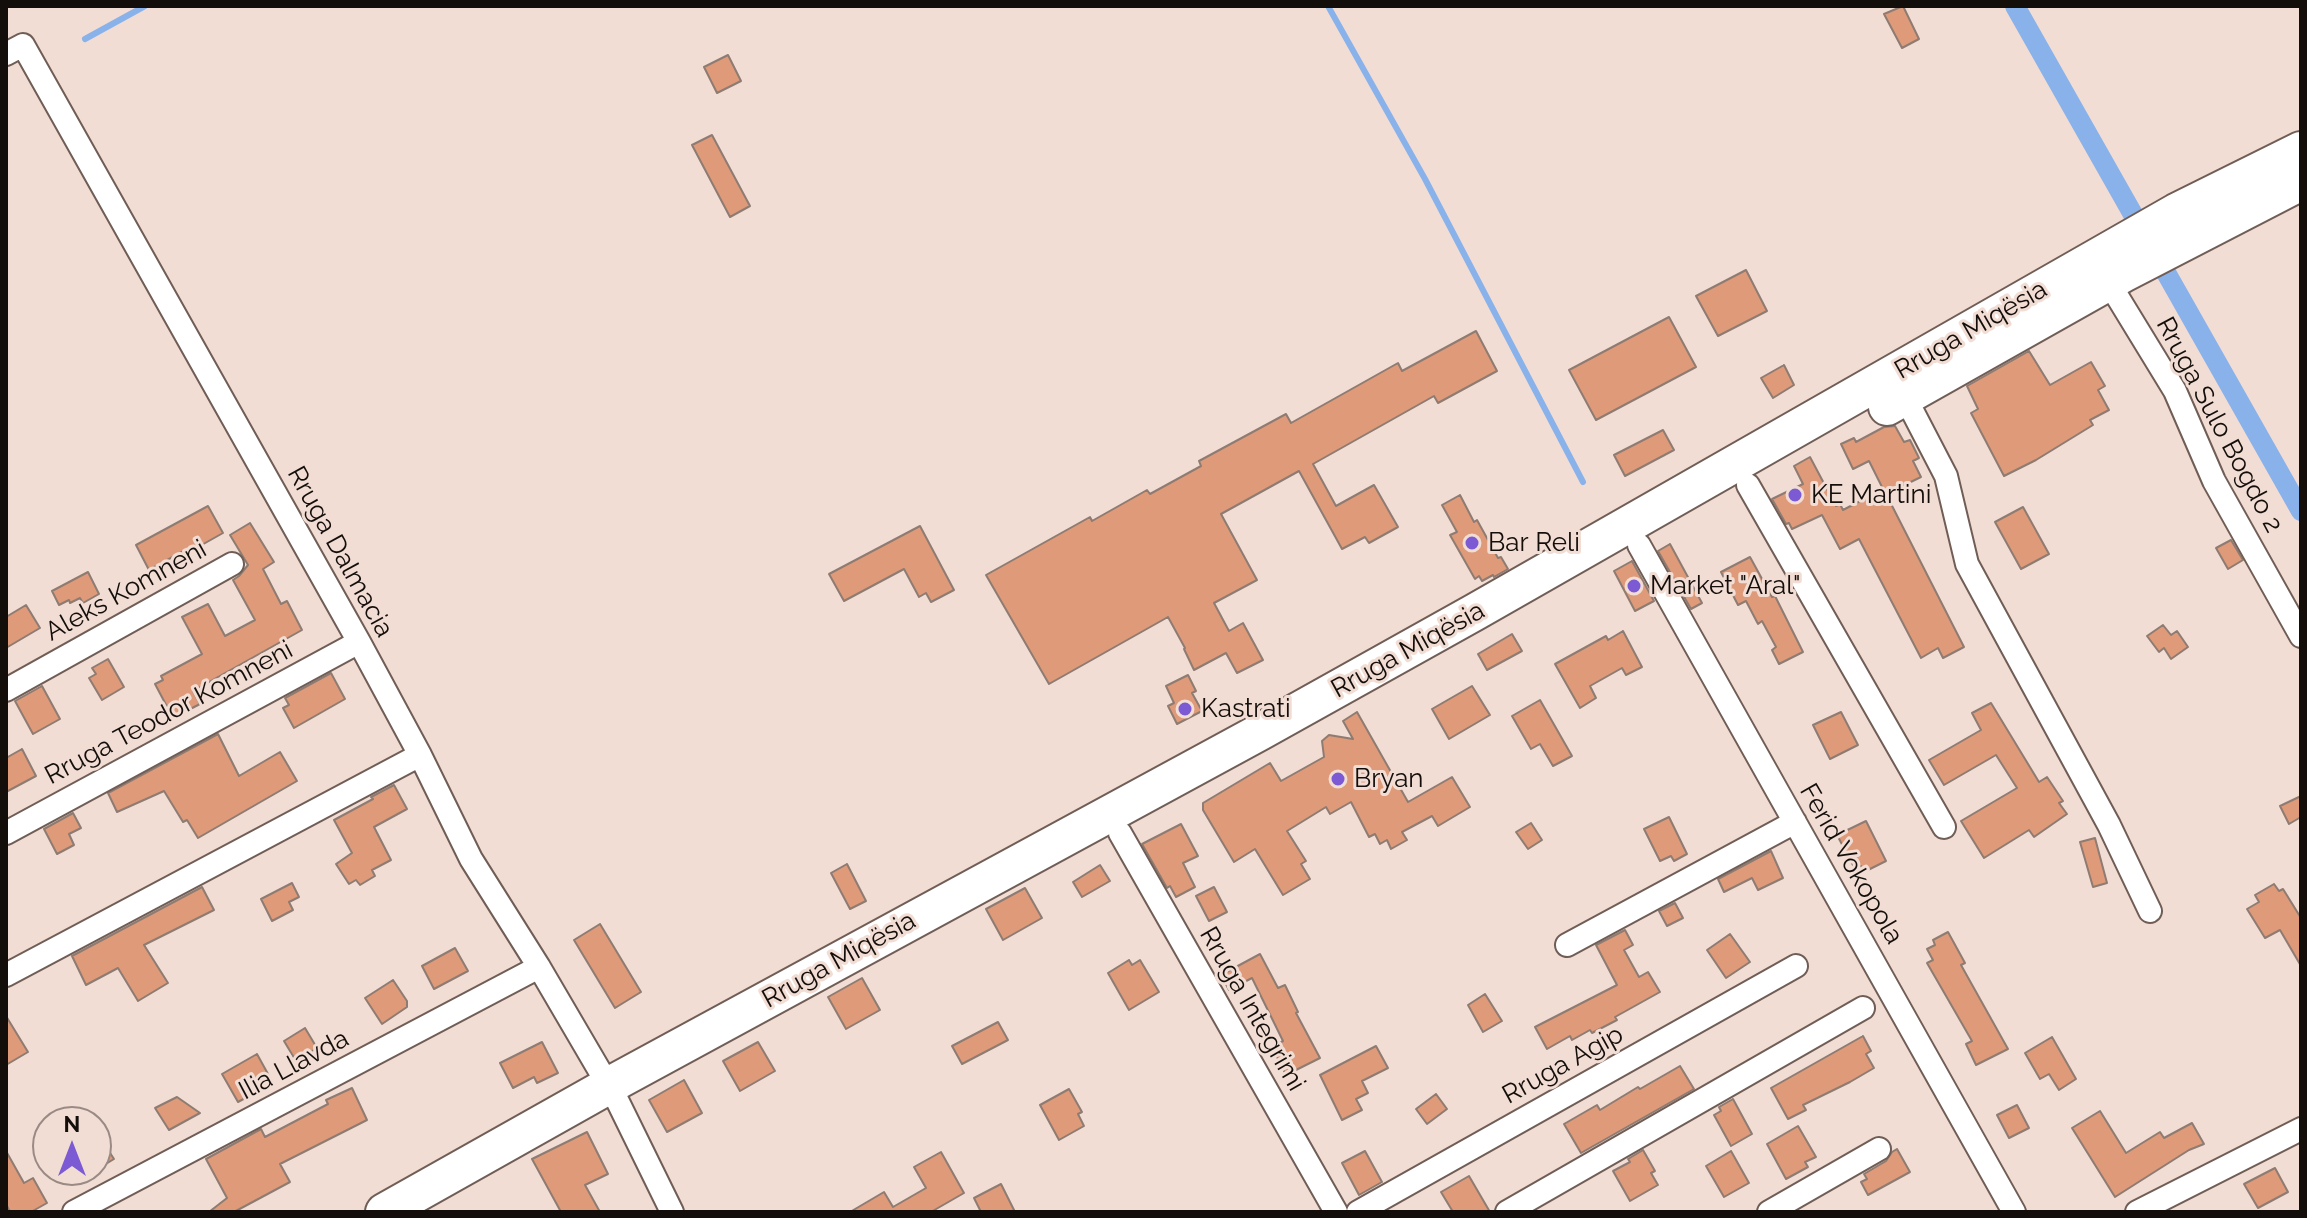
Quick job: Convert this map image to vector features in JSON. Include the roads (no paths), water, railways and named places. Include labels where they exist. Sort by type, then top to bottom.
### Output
[{"type":"main road","name":"Rruga Miqësia","points":[[384,1212],[1120,833],[1905,397],[2301,150]]},
{"type":"main road","name":"Rruga Miqësia","points":[[2170,233],[2301,182]]},
{"type":"main road","name":"Rruga Miqësia","points":[[424,1212],[613,1094],[1475,612],[2114,269]]},
{"type":"street","name":"Rruga Dalmacia","points":[[15,49],[359,642],[471,859],[613,1094],[672,1212]]},
{"type":"street","name":"Rruga Sulo Bogdo 2","points":[[2114,269],[2175,391],[2214,481],[2301,636]]},
{"type":"street","points":[[1905,397],[1946,476],[1967,564],[2109,825],[2150,911]]},
{"type":"street","points":[[1748,485],[1944,827]]},
{"type":"street","name":"Ferid Vokopola","points":[[1639,545],[2014,1212]]},
{"type":"street","name":"Aleks Komneni","points":[[6,690],[232,564]]},
{"type":"street","name":"Rruga Teodor Komneni","points":[[6,833],[359,642]]},
{"type":"street","points":[[6,975],[420,755]]},
{"type":"street","points":[[1567,945],[1795,822]]},
{"type":"street","name":"Rruga Integrimi","points":[[1120,833],[1336,1212]]},
{"type":"street","name":"Rruga Agip","points":[[1358,1212],[1796,966]]},
{"type":"street","name":"Ilia Llavda","points":[[74,1212],[539,967]]},
{"type":"street","points":[[1507,1212],[1863,1008]]},
{"type":"street","points":[[2137,1212],[2301,1129]]},
{"type":"street","points":[[1769,1212],[1879,1149]]},
{"type":"waterway","points":[[85,39],[145,6]]},
{"type":"waterway","points":[[1328,6],[1425,179],[1583,482]]},
{"type":"waterway","points":[[2015,6],[2301,511]]},
{"type":"place","name":"KE Martini","points":[[1795,495]]},
{"type":"place","name":"Bar Reli","points":[[1472,543]]},
{"type":"place","name":"Market \"Aral\"","points":[[1634,586]]},
{"type":"place","name":"Kastrati","points":[[1185,709]]},
{"type":"place","name":"Bryan","points":[[1338,779]]}]
